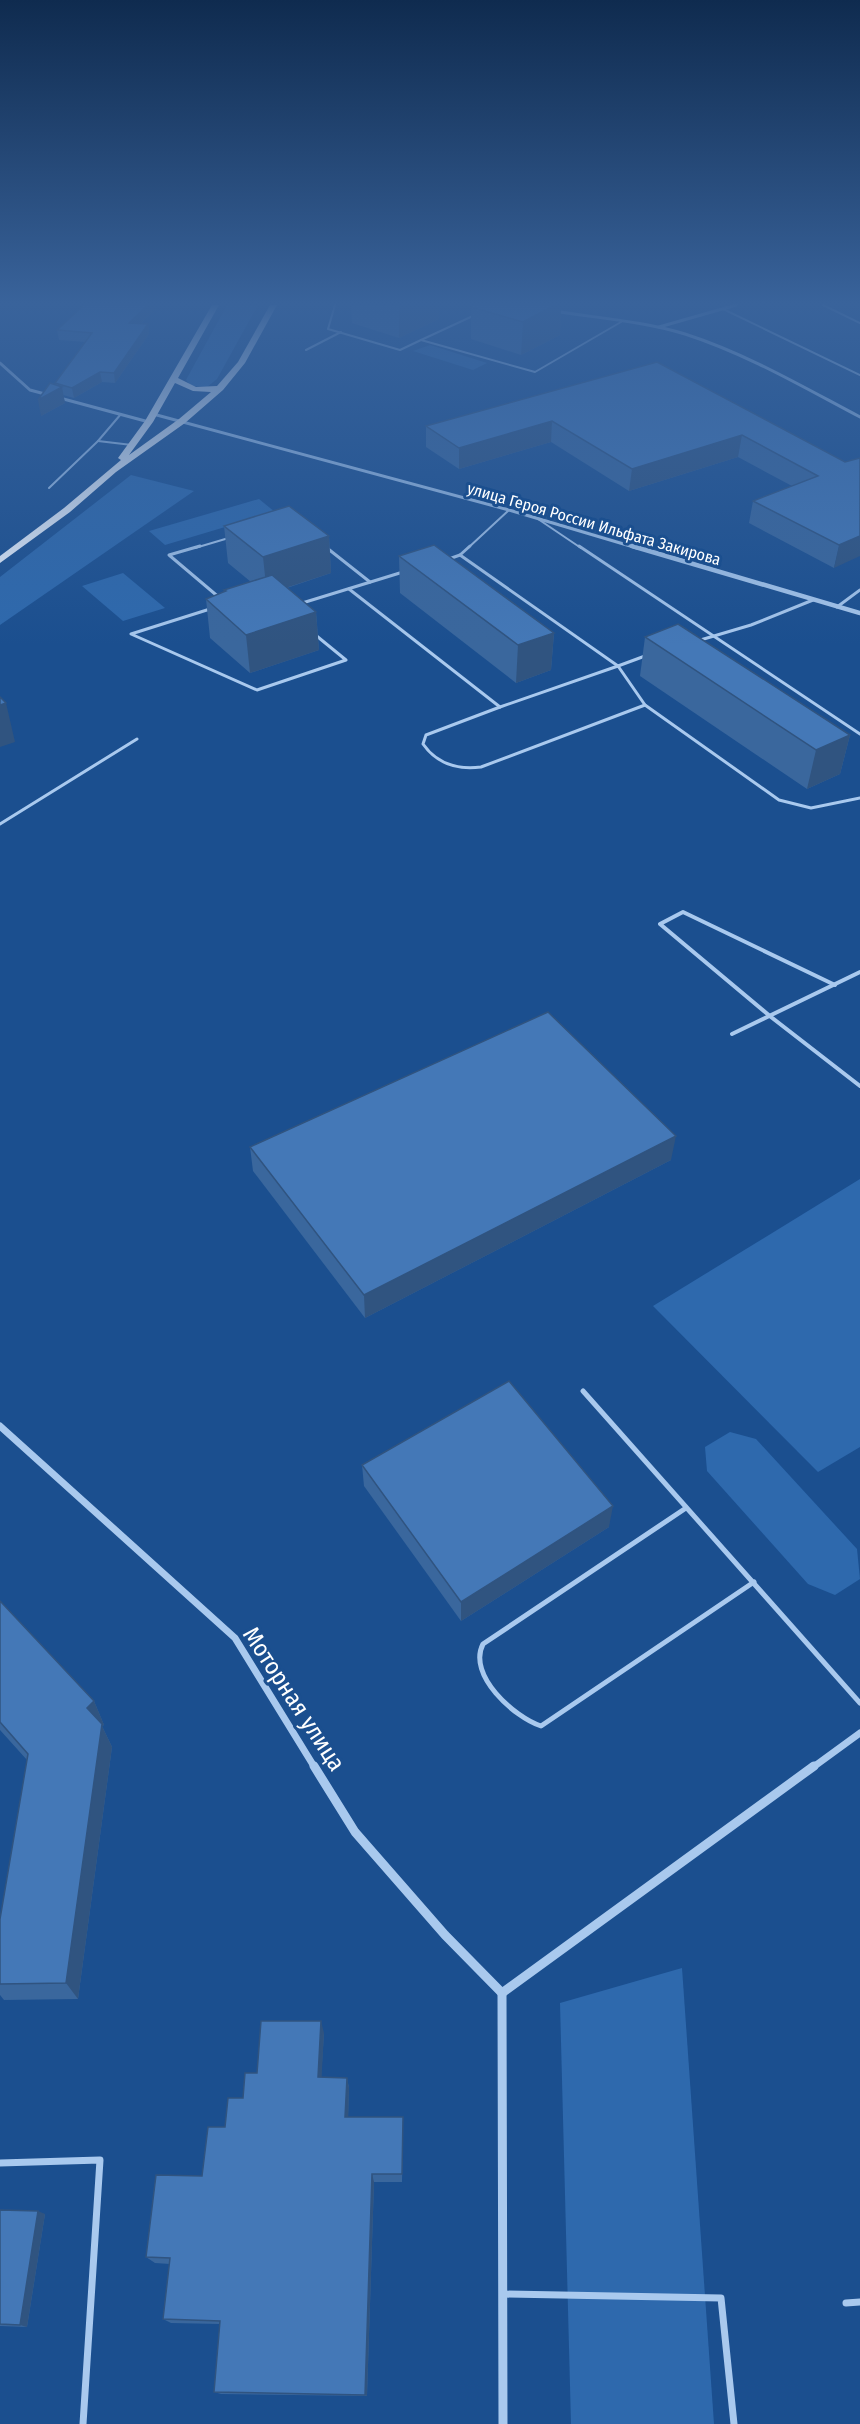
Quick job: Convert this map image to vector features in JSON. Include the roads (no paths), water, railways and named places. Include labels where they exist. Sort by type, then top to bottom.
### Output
[{"type":"main road","points":[[113,470],[151,418]]},
{"type":"main road","points":[[0,560],[67,510],[113,470],[185,418]]},
{"type":"street","name":"улица Героя России Ильфата Закирова","points":[[152,418],[182,421],[509,510],[860,613]]},
{"type":"street","name":"Моторная улица","points":[[0,1426],[235,1638],[355,1832],[445,1935],[502,1993]]},
{"type":"street","points":[[503,2424],[502,1993],[860,1733]]},
{"type":"lane","points":[[49,488],[98,441],[117,418]]},
{"type":"lane","points":[[98,441],[132,445]]},
{"type":"lane","points":[[438,562],[460,555],[509,510]]},
{"type":"lane","points":[[538,519],[860,734]]},
{"type":"lane","points":[[226,603],[169,555],[236,536]]},
{"type":"lane","points":[[326,548],[370,582]]},
{"type":"lane","points":[[460,555],[618,666],[645,705],[779,800],[811,808],[860,798]]},
{"type":"lane","points":[[295,606],[404,572]]},
{"type":"lane","points":[[349,589],[500,707]]},
{"type":"lane","points":[[837,607],[860,590]]},
{"type":"lane","points":[[687,643],[715,637],[813,600]]},
{"type":"lane","points":[[216,607],[131,634],[257,690],[346,660],[311,631]]},
{"type":"lane","points":[[645,705],[481,767],[464,770],[443,762],[428,751],[423,744],[426,735],[648,655]]},
{"type":"lane","points":[[0,824],[137,739]]},
{"type":"lane","points":[[835,984],[683,912],[660,924],[771,1017],[860,1086]]},
{"type":"lane","points":[[732,1034],[860,972]]},
{"type":"lane","points":[[583,1391],[860,1703]]},
{"type":"lane","points":[[686,1508],[483,1644],[478,1654],[479,1663],[502,1697],[523,1719],[541,1726],[754,1582]]},
{"type":"lane","points":[[0,2163],[100,2160],[83,2424]]},
{"type":"lane","points":[[503,2294],[721,2298],[734,2424]]},
{"type":"lane","points":[[846,2303],[860,2302]]}]
